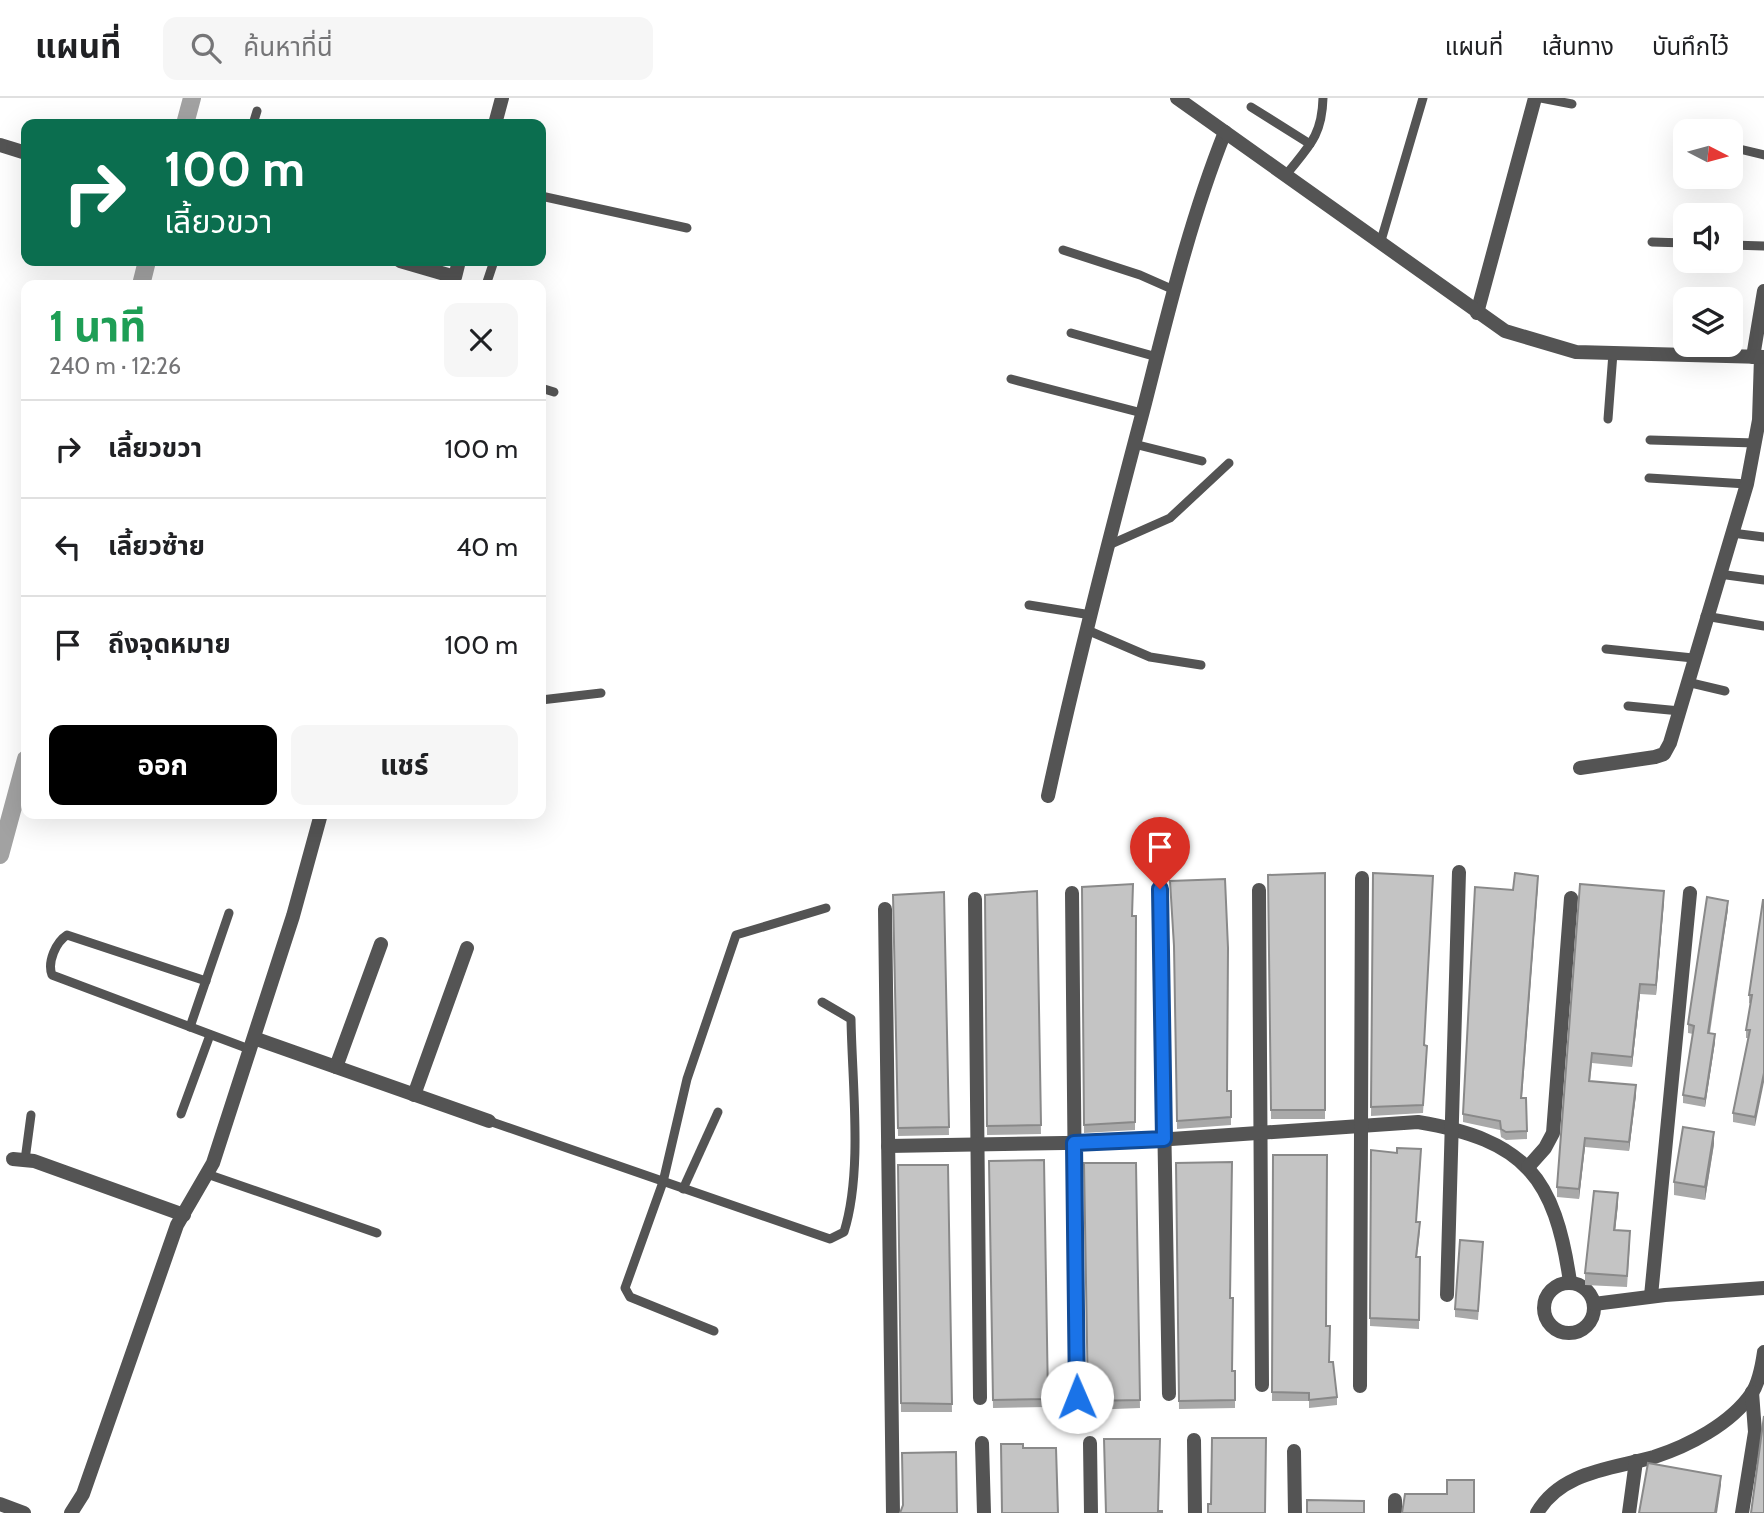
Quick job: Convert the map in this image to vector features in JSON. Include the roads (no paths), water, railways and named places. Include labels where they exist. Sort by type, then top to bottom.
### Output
[{"type":"street","points":[[496,119],[502,98]]},
{"type":"street","points":[[1177,98],[1505,331],[1534,342],[1576,352],[1673,351]]},
{"type":"street","points":[[1477,313],[1535,98]]},
{"type":"street","points":[[1048,796],[1174,290],[1196,212],[1225,132]]},
{"type":"street","points":[[0,146],[21,152]]},
{"type":"street","points":[[414,266],[451,280]]},
{"type":"street","points":[[1580,768],[1640,761],[1664,754],[1681,710],[1693,658],[1747,484],[1756,443],[1764,291]]},
{"type":"street","points":[[71,1513],[83,1494],[177,1225],[207,1174],[293,916],[320,819]]},
{"type":"street","points":[[1447,1295],[1459,872]]},
{"type":"street","points":[[1360,1386],[1362,878]]},
{"type":"street","points":[[1160,889],[1169,1394]]},
{"type":"street","points":[[1259,890],[1262,1385]]},
{"type":"street","points":[[1072,893],[1077,1397]]},
{"type":"street","points":[[1651,1296],[1690,893]]},
{"type":"street","points":[[1528,1167],[1545,1148],[1553,1133],[1556,1117],[1571,898]]},
{"type":"street","points":[[975,899],[981,1398]]},
{"type":"street","points":[[885,909],[893,1513]]},
{"type":"street","points":[[336,1067],[380,944]]},
{"type":"street","points":[[414,1095],[467,948]]},
{"type":"street","points":[[251,1044],[336,1067],[489,1121]]},
{"type":"street","points":[[888,1146],[1164,1139],[1418,1122],[1481,1137],[1528,1167],[1554,1205],[1570,1282]]},
{"type":"street","points":[[19,1159],[184,1215]]},
{"type":"street","points":[[1570,1282],[1586,1289],[1594,1304],[1591,1320],[1579,1331],[1564,1332],[1550,1325],[1544,1311],[1547,1294],[1553,1287],[1570,1282]]},
{"type":"street","points":[[1594,1304],[1651,1296],[1764,1288]]},
{"type":"street","points":[[1742,1513],[1755,1432],[1752,1392],[1764,1352]]},
{"type":"street","points":[[1537,1513],[1561,1485],[1578,1477],[1656,1456],[1704,1434],[1731,1415],[1752,1392]]},
{"type":"street","points":[[1194,1440],[1195,1513]]},
{"type":"street","points":[[982,1443],[984,1513]]},
{"type":"street","points":[[1090,1443],[1091,1513]]},
{"type":"street","points":[[1294,1451],[1295,1513]]},
{"type":"street","points":[[1629,1513],[1636,1461]]},
{"type":"street","points":[[0,1504],[24,1513]]},
{"type":"lane","points":[[1285,176],[1322,125],[1323,98]]},
{"type":"lane","points":[[1380,244],[1423,98]]},
{"type":"lane","points":[[1541,98],[1572,104]]},
{"type":"lane","points":[[1251,107],[1310,144]]},
{"type":"lane","points":[[255,119],[257,111]]},
{"type":"lane","points":[[1743,150],[1764,155]]},
{"type":"lane","points":[[546,197],[687,228]]},
{"type":"lane","points":[[1652,242],[1673,243]]},
{"type":"lane","points":[[1743,245],[1764,246]]},
{"type":"lane","points":[[1063,250],[1174,290]]},
{"type":"lane","points":[[1071,333],[1157,357]]},
{"type":"lane","points":[[1608,419],[1613,353]]},
{"type":"lane","points":[[1010,379],[1142,414]]},
{"type":"lane","points":[[546,390],[554,392]]},
{"type":"lane","points":[[1650,440],[1756,443]]},
{"type":"lane","points":[[1134,444],[1202,461]]},
{"type":"lane","points":[[1109,545],[1170,518],[1229,464]]},
{"type":"lane","points":[[1649,478],[1747,484]]},
{"type":"lane","points":[[1732,533],[1764,537]]},
{"type":"lane","points":[[1719,574],[1764,580]]},
{"type":"lane","points":[[1029,605],[1091,615]]},
{"type":"lane","points":[[1705,616],[1764,626]]},
{"type":"lane","points":[[1087,631],[1150,657],[1201,665]]},
{"type":"lane","points":[[1606,649],[1693,658]]},
{"type":"lane","points":[[1687,682],[1725,691]]},
{"type":"lane","points":[[546,699],[601,693]]},
{"type":"lane","points":[[1628,706],[1681,710]]},
{"type":"lane","points":[[714,1331],[630,1297],[625,1288],[663,1182],[687,1079],[736,935],[827,908]]},
{"type":"lane","points":[[190,1027],[229,913]]},
{"type":"lane","points":[[206,981],[67,934],[59,939],[49,967],[52,975],[210,1035],[251,1044]]},
{"type":"lane","points":[[489,1121],[830,1239],[844,1232],[851,1212],[854,1182],[851,1019],[822,1002]]},
{"type":"lane","points":[[181,1114],[210,1035]]},
{"type":"lane","points":[[683,1189],[718,1112]]},
{"type":"lane","points":[[19,1159],[31,1115]]},
{"type":"lane","points":[[207,1174],[377,1233]]},
{"type":"waterway","points":[[186,119],[192,98]]},
{"type":"waterway","points":[[142,280],[146,266]]},
{"type":"waterway","points":[[0,855],[21,777]]}]
